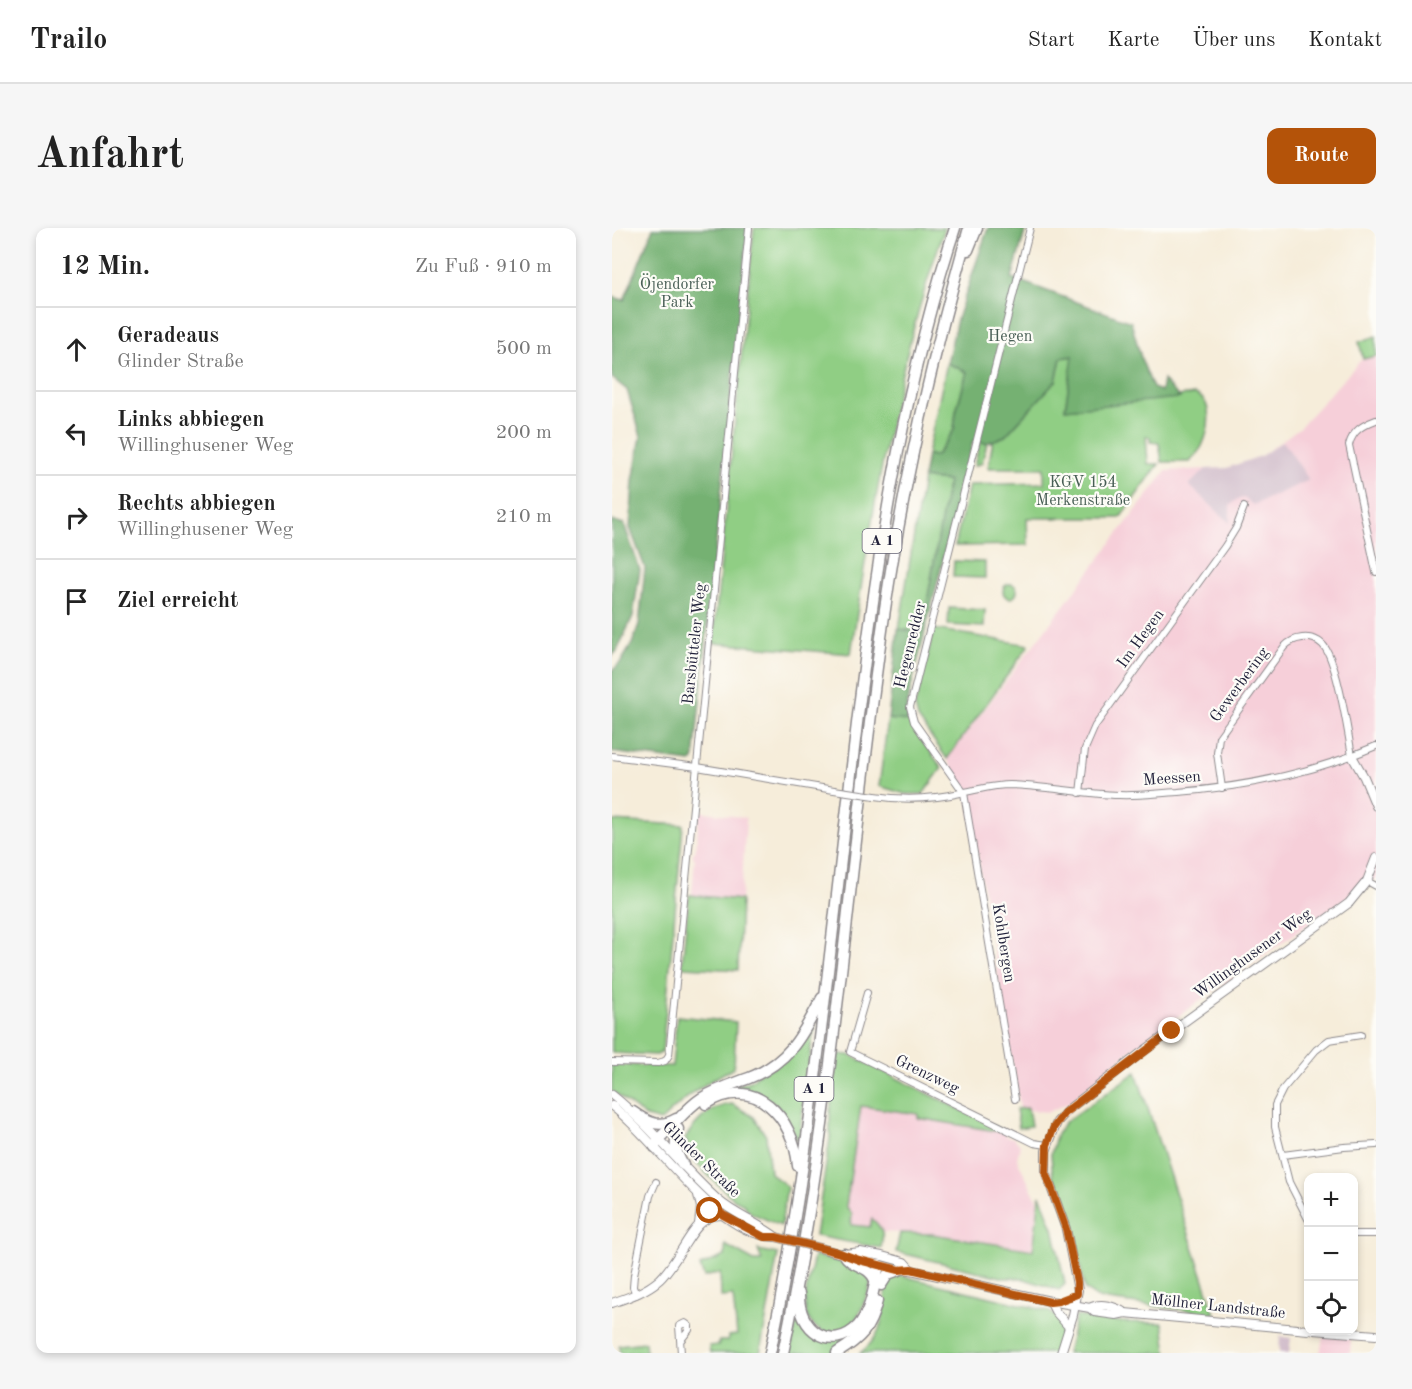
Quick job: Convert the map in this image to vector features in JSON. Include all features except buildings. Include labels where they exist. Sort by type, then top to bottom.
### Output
[{"type":"highway","name":"A 1","points":[[770,1353],[799,1187],[826,990],[862,677],[890,497],[905,413],[920,349],[955,228]]},
{"type":"highway","name":"A 1","points":[[783,1353],[800,1264],[823,1112],[885,606],[920,415],[947,303],[969,228]]},
{"type":"highway","points":[[947,303],[977,228]]},
{"type":"highway","points":[[658,1143],[681,1116],[703,1097],[760,1073],[783,1058],[807,1029],[826,990]]},
{"type":"highway","points":[[658,1143],[678,1129],[703,1106],[722,1096],[741,1095],[763,1102],[784,1120],[794,1139],[799,1187]]},
{"type":"highway","points":[[633,1112],[658,1125],[669,1123],[681,1116]]},
{"type":"highway","points":[[678,1129],[675,1151],[683,1165]]},
{"type":"highway","points":[[844,1254],[848,1262],[871,1272],[878,1283]]},
{"type":"highway","points":[[837,1353],[856,1341],[866,1330],[873,1316],[883,1261]]},
{"type":"highway","points":[[800,1264],[800,1312],[807,1326],[824,1338],[844,1336],[858,1326],[878,1283],[888,1274],[899,1270]]},
{"type":"main road","points":[[1352,756],[1376,806]]},
{"type":"main road","name":"Willinghusener Weg","points":[[1061,1353],[1075,1306],[1077,1282],[1064,1223],[1046,1177],[1047,1145],[1057,1122],[1070,1108],[1156,1042],[1349,903],[1367,881],[1376,858]]},
{"type":"main road","name":"Glinder Straße","points":[[612,1095],[633,1112],[698,1195],[776,1237]]},
{"type":"main road","name":"Glinder Straße","points":[[612,1106],[683,1165],[723,1215],[764,1237],[776,1237],[883,1261],[904,1262],[911,1269]]},
{"type":"main road","points":[[698,1195],[704,1216]]},
{"type":"main road","points":[[612,1303],[646,1290],[668,1272],[714,1202]]},
{"type":"main road","points":[[704,1216],[723,1215]]},
{"type":"main road","name":"Glinder Straße","points":[[883,1261],[899,1270],[911,1269],[1075,1306]]},
{"type":"main road","points":[[1069,1327],[1054,1311],[1050,1302],[1077,1294]]},
{"type":"main road","name":"Möllner Landstraße","points":[[1075,1306],[1090,1308],[1096,1304],[1117,1308],[1125,1313],[1304,1330]]},
{"type":"main road","points":[[1358,1334],[1376,1335]]},
{"type":"street","name":"Barsbütteler Weg","points":[[612,1062],[658,1064],[665,1061],[669,1055],[749,228]]},
{"type":"street","name":"Hegenredder","points":[[964,793],[914,722],[910,707],[1030,228]]},
{"type":"street","points":[[1376,420],[1357,429],[1349,445],[1376,572]]},
{"type":"street","name":"Im Hegen","points":[[1080,793],[1085,749],[1095,726],[1225,546],[1236,528],[1244,507]]},
{"type":"street","name":"Gewerbering","points":[[1222,789],[1217,753],[1219,737],[1270,665],[1287,644],[1298,639],[1308,637],[1322,644],[1329,655],[1335,673],[1352,756]]},
{"type":"street","name":"Meessen","points":[[964,793],[991,786],[1012,785],[1080,793],[1128,795],[1222,789],[1281,777],[1352,756],[1376,746]]},
{"type":"street","points":[[612,756],[911,800],[964,793]]},
{"type":"street","name":"Kohlbergen","points":[[964,793],[1015,1099]]},
{"type":"street","points":[[1367,881],[1376,886]]},
{"type":"street","name":"Grenzweg","points":[[867,993],[850,1052],[1034,1143],[1047,1145]]},
{"type":"street","points":[[1304,1211],[1289,1182],[1274,1115],[1275,1105],[1279,1094],[1316,1050],[1329,1040],[1361,1035]]},
{"type":"street","points":[[1283,1155],[1376,1145]]},
{"type":"street","points":[[636,1294],[633,1287],[634,1275],[650,1196],[656,1182]]},
{"type":"street","points":[[1358,1234],[1376,1234]]},
{"type":"street","points":[[681,1341],[681,1353]]},
{"type":"shaded area","points":[[1376,356],[1376,878],[1127,1053],[1070,1102],[1048,1112],[1020,1109],[968,798],[947,759],[1166,471],[1227,468],[1261,456],[1299,428],[1361,360]]},
{"type":"shaded area","points":[[1283,441],[1309,480],[1253,505],[1244,498],[1237,499],[1230,506],[1230,523],[1189,485],[1206,469],[1227,468],[1261,456]]},
{"type":"shaded area","points":[[699,811],[746,818],[741,900],[692,895],[695,858],[693,853],[697,840]]},
{"type":"shaded area","points":[[846,1057],[1005,1133],[1005,1136],[1014,1138],[1020,1145],[1017,1159],[1038,1202],[1032,1249],[934,1234],[822,1230]]},
{"type":"shaded area","points":[[1280,1336],[1291,1338],[1289,1353],[1279,1353]]},
{"type":"shaded area","points":[[1351,1336],[1350,1353],[1320,1353],[1323,1337]]},
{"type":"green space","name":"Öjendorfer Park","points":[[653,228],[748,228],[694,760],[691,762],[612,752],[612,671],[621,662],[632,644],[639,624],[645,568],[630,528],[633,481],[641,436],[627,390],[612,378],[612,297],[624,300]]},
{"type":"green space","points":[[754,228],[945,228],[899,385],[877,492],[851,654],[713,643]]},
{"type":"green space","name":"Hegen","points":[[988,228],[1026,228],[1012,278],[1131,322],[1142,361],[1153,388],[1161,391],[1163,380],[1180,398],[1065,409],[1073,356],[1061,358],[1056,381],[1005,436],[987,443],[973,441],[907,703],[908,721],[888,719],[898,629],[922,632],[948,481],[923,478],[927,455],[936,456],[954,430],[956,412],[967,372],[947,363],[957,319]]},
{"type":"green space","points":[[1376,336],[1376,356],[1363,359],[1359,342]]},
{"type":"green space","name":"KGV 154 Merkenstraße","points":[[1074,356],[1065,409],[1195,394],[1206,403],[1209,417],[1205,440],[1201,448],[1190,462],[1162,462],[1159,443],[1150,442],[1150,437],[1146,436],[1148,464],[1159,464],[1120,518],[1027,518],[1028,545],[955,546],[969,485],[1044,483],[1044,468],[988,468],[993,440],[1005,436],[1056,381],[1061,358]]},
{"type":"green space","points":[[947,363],[967,372],[956,412],[954,430],[936,456],[927,455]]},
{"type":"green space","points":[[980,442],[987,443],[982,463],[974,466]]},
{"type":"green space","points":[[923,478],[948,481],[922,632],[899,629]]},
{"type":"green space","points":[[612,521],[624,524],[640,570],[633,616],[617,651],[612,656]]},
{"type":"green space","points":[[954,561],[985,562],[985,578],[953,577]]},
{"type":"green space","points":[[1010,584],[1015,586],[1017,591],[1015,596],[1010,598],[1005,596],[1003,591],[1005,586]]},
{"type":"green space","points":[[949,608],[985,610],[984,627],[948,625]]},
{"type":"green space","points":[[934,629],[1029,645],[947,759],[918,718],[915,706]]},
{"type":"green space","points":[[888,719],[908,721],[942,768],[923,794],[905,794],[879,786]]},
{"type":"green space","points":[[612,821],[683,825],[662,1052],[657,1055],[612,1053]]},
{"type":"green space","points":[[689,895],[741,900],[738,970],[684,967],[682,965]]},
{"type":"green space","points":[[677,1016],[736,1022],[734,1068],[695,1092],[661,1121],[646,1117],[612,1091],[612,1065],[672,1066]]},
{"type":"green space","points":[[814,1025],[799,1139],[797,1140],[787,1119],[776,1105],[761,1097],[738,1091],[735,1086],[751,1081]]},
{"type":"green space","points":[[838,1054],[850,1055],[1008,1133],[918,1118],[918,1114],[861,1106],[846,1206],[852,1214],[851,1225],[870,1227],[872,1219],[878,1225],[882,1235],[881,1248],[815,1236],[830,1138],[830,1112]]},
{"type":"green space","points":[[1136,1072],[1215,1314],[1107,1300],[1098,1298],[1085,1289],[1072,1228],[1053,1178],[1051,1154],[1056,1136],[1064,1123]]},
{"type":"green space","points":[[732,1104],[754,1117],[766,1136],[770,1173],[787,1186],[781,1226],[751,1213],[714,1181],[695,1162],[685,1138],[705,1115],[724,1105]]},
{"type":"green space","points":[[1028,1108],[1031,1126],[1019,1128],[1016,1109]]},
{"type":"green space","points":[[1040,1195],[1053,1228],[1065,1284],[1059,1290],[1021,1278],[1005,1278],[896,1252],[900,1233],[932,1234],[1033,1250]]},
{"type":"green space","points":[[725,1245],[754,1261],[762,1261],[758,1250],[778,1254],[760,1353],[710,1353],[709,1346],[719,1345],[719,1341],[728,1341],[728,1336],[737,1335],[733,1296],[721,1297],[720,1273],[704,1277],[700,1266],[725,1256]]},
{"type":"green space","points":[[814,1256],[852,1266],[870,1280],[863,1307],[858,1316],[852,1324],[839,1332],[824,1332],[808,1319],[805,1304],[806,1291]]},
{"type":"green space","points":[[893,1276],[903,1276],[1048,1311],[1060,1319],[1062,1329],[1058,1351],[1057,1353],[860,1353],[869,1345],[879,1329],[888,1280]]},
{"type":"green space","points":[[798,1316],[803,1327],[811,1334],[859,1333],[831,1353],[790,1353]]},
{"type":"green space","points":[[1076,1316],[1122,1322],[1163,1323],[1167,1353],[1067,1353]]},
{"type":"green space","points":[[645,1342],[646,1352],[620,1353],[619,1345]]},
{"type":"route","points":[[710,1211],[712,1205],[723,1215],[764,1237],[776,1237],[899,1270],[911,1269],[1050,1302],[1077,1294],[1077,1282],[1066,1229],[1046,1177],[1045,1157],[1048,1141],[1064,1113],[1172,1031]]}]
